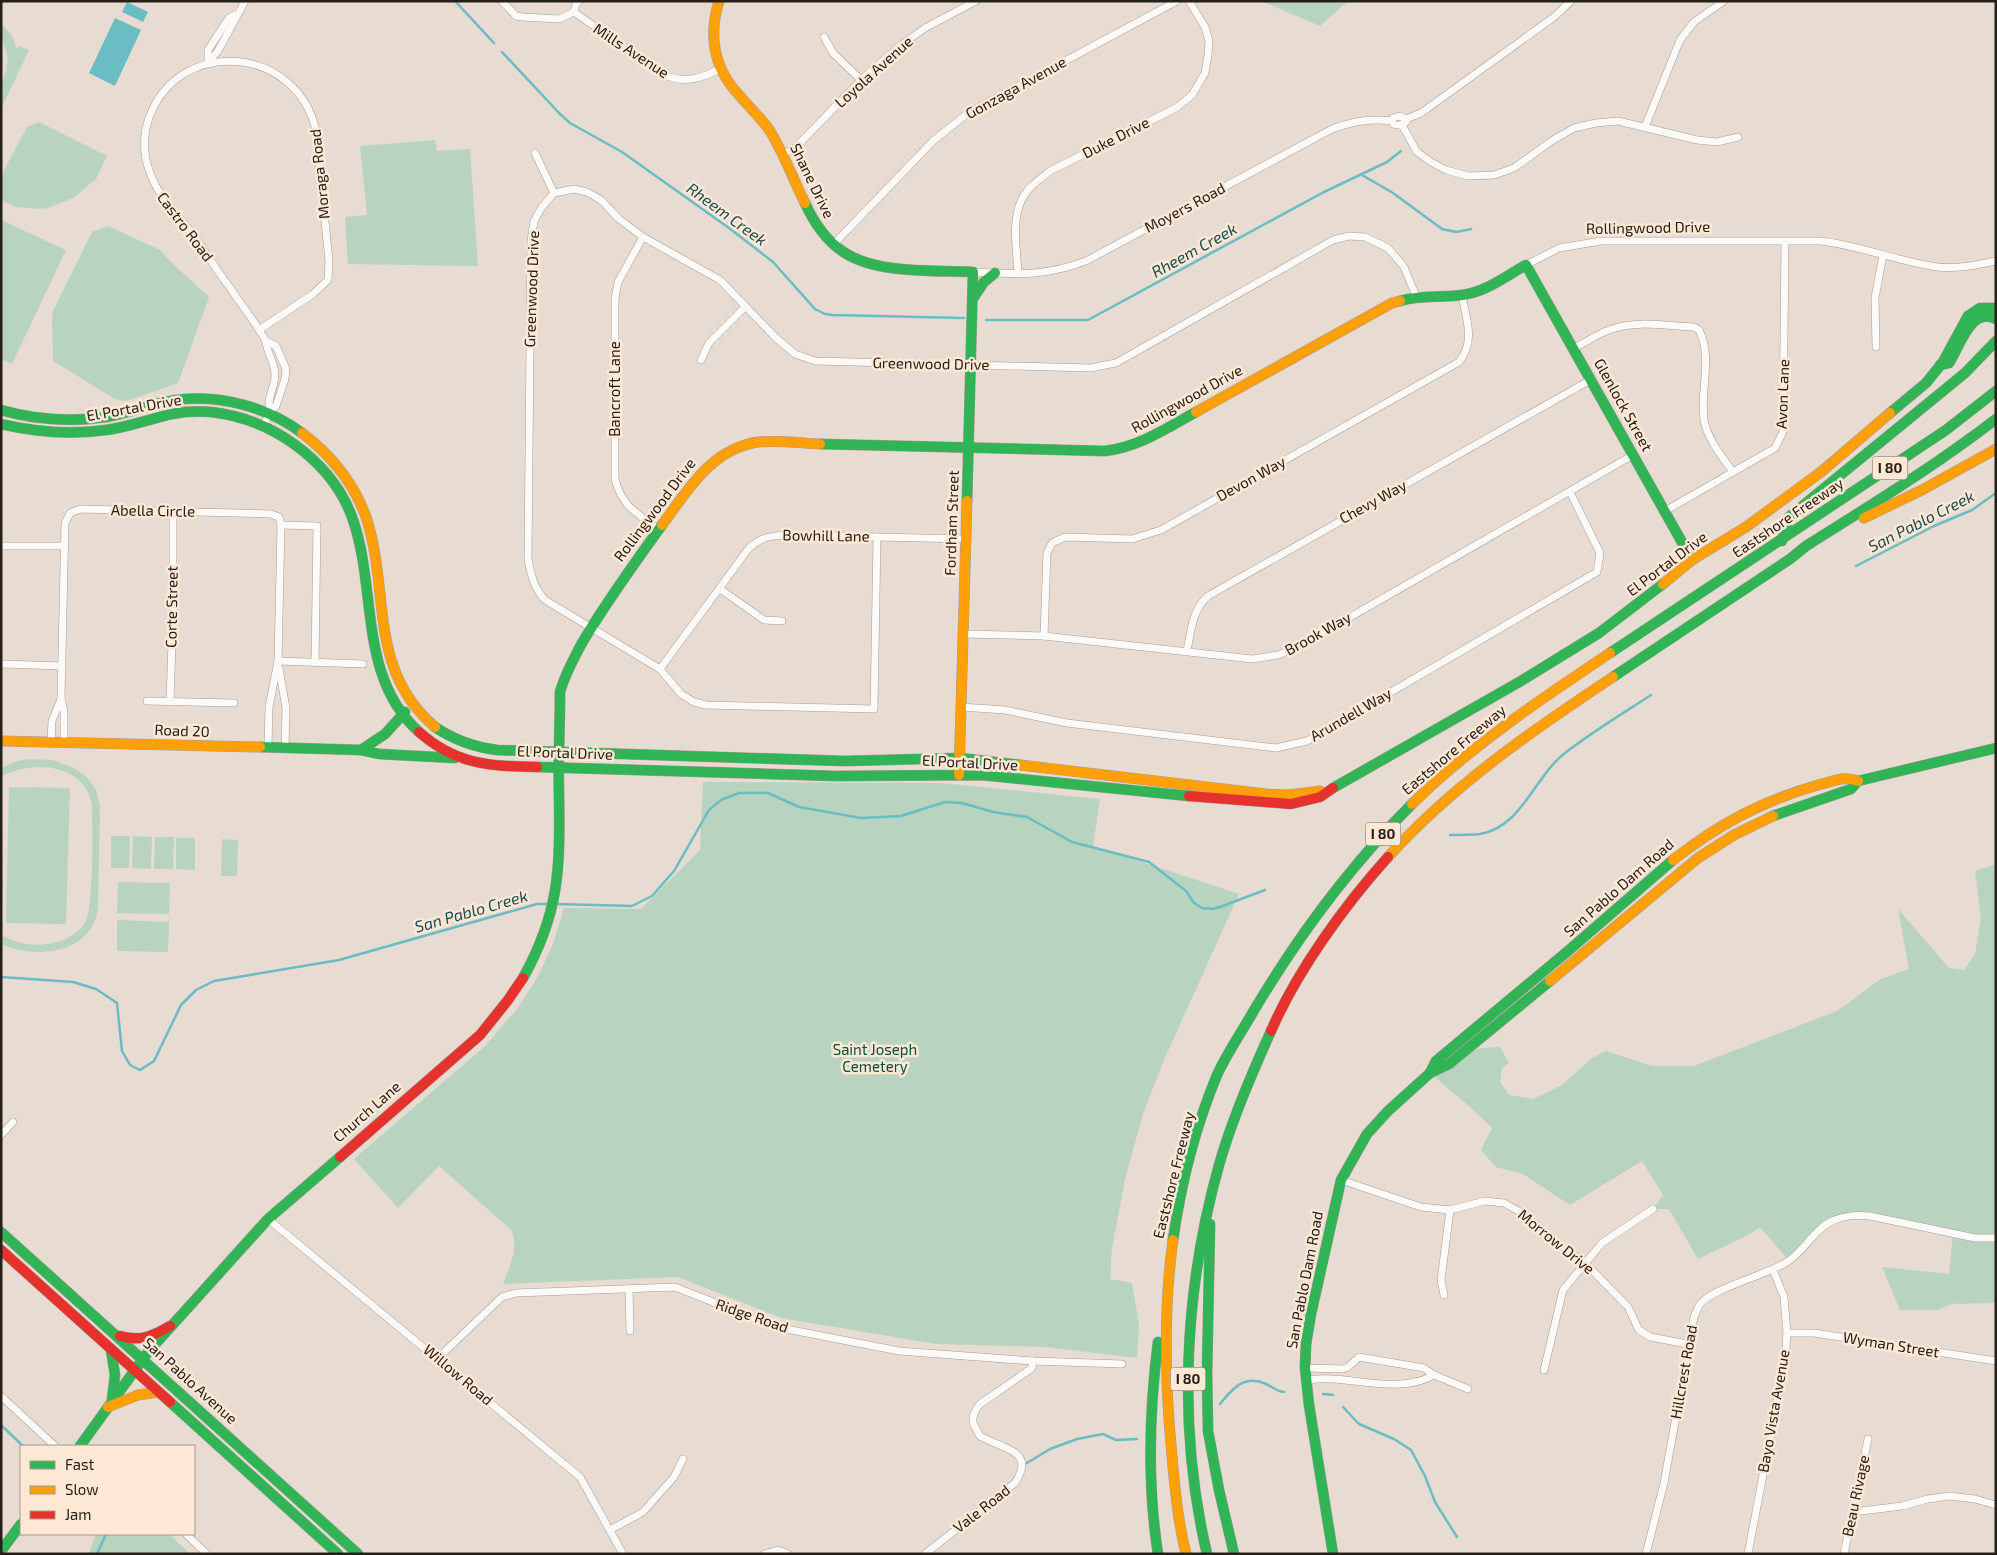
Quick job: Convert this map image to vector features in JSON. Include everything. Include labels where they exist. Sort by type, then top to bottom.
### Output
[{"type":"main road","name":"Shane Drive","points":[[719,1],[714,20],[714,39],[716,58],[720,69],[736,94],[759,116],[770,132],[816,226],[833,245],[858,260],[872,264],[973,272]]},
{"type":"main road","name":"Rollingwood Drive","points":[[559,752],[562,685],[569,666],[623,578],[708,465],[729,450],[741,445],[760,442],[1111,452],[1142,442],[1392,303],[1416,296],[1462,295],[1480,291],[1526,265]]},
{"type":"main road","name":"Glenlock Street","points":[[1526,265],[1592,379],[1692,560]]},
{"type":"main road","name":"Fordham Street","points":[[959,775],[973,272]]},
{"type":"main road","points":[[972,300],[983,282],[995,273]]},
{"type":"main road","name":"El Portal Drive","points":[[1,424],[36,431],[64,433],[98,431],[172,415],[196,412],[232,416],[264,426],[282,435],[300,448],[320,467],[340,493],[350,513],[359,543],[377,664],[381,678],[402,716],[418,733],[445,751],[460,758],[504,766],[559,768],[835,776],[982,775],[1207,798],[1291,804],[1320,797],[1521,681],[1599,633],[1692,560],[1746,527],[1821,472],[1926,383],[1940,366],[1968,316],[1980,308],[1996,308]]},
{"type":"main road","points":[[1940,366],[1949,363],[1974,319],[1982,315],[1992,316],[1996,319]]},
{"type":"main road","points":[[1782,541],[1789,517],[1965,373],[1996,340]]},
{"type":"main road","name":"Eastshore Freeway","points":[[1186,1554],[1175,1490],[1165,1357],[1168,1270],[1181,1199],[1194,1142],[1219,1071],[1278,970],[1334,888],[1372,845],[1432,786],[1523,712],[1946,430],[1996,391]]},
{"type":"main road","name":"El Portal Drive","points":[[1,410],[18,415],[50,419],[93,419],[166,402],[208,399],[230,401],[269,412],[302,432],[329,456],[350,485],[363,509],[371,540],[391,664],[397,681],[419,715],[444,734],[475,748],[507,751],[845,761],[960,758],[1266,794],[1289,795],[1317,792],[1340,784]]},
{"type":"main road","name":"I 80","points":[[1208,1554],[1193,1469],[1189,1432],[1188,1371],[1190,1316],[1196,1262],[1209,1204],[1236,1113],[1255,1062],[1276,1020],[1323,938],[1354,896],[1386,859],[1457,789],[1494,760],[1532,732],[1790,559],[1806,546],[1935,464],[1996,419]]},
{"type":"main road","points":[[1806,546],[1922,490],[1996,449]]},
{"type":"main road","points":[[361,750],[376,743],[389,732],[411,704]]},
{"type":"main road","name":"Road 20","points":[[1,741],[361,750],[379,754],[460,758]]},
{"type":"main road","name":"San Pablo Dam Road","points":[[1333,1554],[1306,1380],[1306,1344],[1341,1180],[1367,1134],[1430,1073],[1436,1061],[1442,1055],[1572,948],[1685,850],[1712,831],[1738,816],[1783,795],[1849,777],[1858,781],[1996,748]]},
{"type":"main road","name":"Church Lane","points":[[85,1444],[142,1358],[268,1219],[484,1030],[522,982],[539,950],[556,893],[560,845],[559,752]]},
{"type":"main road","points":[[1209,1204],[1208,1431],[1234,1554]]},
{"type":"main road","name":"San Pablo Avenue","points":[[1,1232],[358,1554]]},
{"type":"main road","name":"San Pablo Avenue","points":[[1,1250],[338,1554]]},
{"type":"main road","points":[[1158,1554],[1151,1497],[1151,1398],[1168,1270]]},
{"type":"main road","points":[[30,1276],[37,1276],[65,1300],[77,1301]]},
{"type":"main road","points":[[116,1335],[131,1341],[142,1340],[170,1326]]},
{"type":"main road","points":[[111,1350],[117,1382],[110,1404],[124,1402],[140,1393],[158,1392]]},
{"type":"main road","points":[[222,1450],[228,1449],[238,1455],[257,1471],[268,1472]]},
{"type":"main road","points":[[1,1551],[20,1525]]},
{"type":"street","points":[[208,62],[218,51],[245,1]]},
{"type":"street","points":[[502,1],[516,16],[559,19],[574,12],[576,4],[580,1]]},
{"type":"street","name":"Loyola Avenue","points":[[782,155],[796,147],[861,80],[901,45],[925,28],[976,1]]},
{"type":"street","name":"Gonzaga Avenue","points":[[833,245],[933,141],[968,112],[1177,1]]},
{"type":"street","name":"Duke Drive","points":[[1018,274],[1016,219],[1022,198],[1034,184],[1050,171],[1176,108],[1192,95],[1205,73],[1209,41],[1205,27],[1189,1]]},
{"type":"street","points":[[1571,1],[1554,16],[1421,113],[1404,122],[1409,141],[1417,152],[1446,170],[1468,176],[1481,176],[1514,168],[1553,140],[1574,128],[1596,123],[1618,122],[1697,140],[1718,142],[1738,137]]},
{"type":"street","points":[[1645,127],[1680,40],[1694,22],[1724,1]]},
{"type":"street","name":"Mills Avenue","points":[[574,12],[662,74],[673,79],[696,79],[720,69]]},
{"type":"street","points":[[824,37],[833,53],[861,80]]},
{"type":"street","name":"Moraga Road","points":[[176,78],[208,62],[229,60],[248,62],[281,77],[292,86],[302,98],[313,119],[316,131],[329,261],[328,280],[313,294],[259,330]]},
{"type":"street","name":"Castro Road","points":[[176,78],[162,93],[153,108],[146,127],[144,144],[148,168],[154,185],[191,233],[266,341],[267,352],[275,370],[274,386],[268,402],[269,412],[264,426]]},
{"type":"street","name":"Moyers Road","points":[[973,272],[1018,274],[1050,272],[1086,261],[1332,129],[1347,123],[1365,120],[1392,121],[1393,124],[1404,122]]},
{"type":"street","points":[[535,153],[554,193]]},
{"type":"street","name":"Greenwood Drive","points":[[877,537],[874,709],[706,705],[694,702],[681,694],[660,669],[545,600],[540,595],[531,579],[528,559],[531,241],[534,221],[542,207],[554,193],[574,189],[587,192],[601,200],[619,219],[643,237],[720,280],[745,307],[795,354],[815,361],[1090,368],[1116,363],[1334,240],[1349,236],[1365,237],[1388,248],[1404,267],[1416,296]]},
{"type":"street","name":"Bancroft Lane","points":[[643,237],[618,282],[615,299],[615,479],[619,494],[627,505],[659,530]]},
{"type":"street","name":"Rollingwood Drive","points":[[1526,265],[1560,248],[1601,241],[1838,243],[1937,267],[1955,268],[1996,261]]},
{"type":"street","name":"Avon Lane","points":[[1665,511],[1775,448],[1783,432],[1785,242]]},
{"type":"street","points":[[1876,347],[1875,298],[1883,255]]},
{"type":"street","name":"Devon Way","points":[[1044,636],[1047,553],[1052,543],[1065,537],[1132,539],[1162,530],[1459,362],[1467,352],[1470,341],[1462,295]]},
{"type":"street","points":[[701,360],[709,343],[745,307]]},
{"type":"street","points":[[1574,348],[1612,329],[1622,327],[1637,325],[1694,327],[1699,330],[1705,347],[1705,425],[1712,440],[1733,472]]},
{"type":"street","name":"Castro Road","points":[[266,341],[276,346],[286,369],[276,406],[269,412]]},
{"type":"street","name":"Chevy Way","points":[[1188,651],[1196,611],[1201,602],[1208,596],[1592,379]]},
{"type":"street","name":"Brook Way","points":[[964,634],[1044,636],[1252,659],[1278,655],[1298,647],[1401,586],[1633,455]]},
{"type":"street","name":"Arundell Way","points":[[961,707],[1005,710],[1067,723],[1276,748],[1308,741],[1597,572],[1600,553],[1570,492]]},
{"type":"street","name":"Abella Circle","points":[[64,742],[64,712],[61,698],[64,546],[65,522],[70,513],[80,509],[271,514],[279,517],[281,525]]},
{"type":"street","name":"Corte Street","points":[[170,701],[173,613],[173,512]]},
{"type":"street","points":[[268,748],[269,707],[278,661],[281,525],[317,526],[315,662]]},
{"type":"street","name":"Bowhill Lane","points":[[660,669],[749,548],[760,539],[786,535],[966,540]]},
{"type":"street","points":[[1,546],[64,546]]},
{"type":"street","points":[[720,589],[764,620],[782,621]]},
{"type":"street","points":[[278,661],[363,664]]},
{"type":"street","points":[[278,661],[286,708],[285,748]]},
{"type":"street","points":[[1,664],[62,666]]},
{"type":"street","name":"Abella Circle","points":[[52,742],[52,721],[61,698]]},
{"type":"street","points":[[147,701],[234,703]]},
{"type":"street","points":[[1,1135],[13,1122]]},
{"type":"street","name":"Morrow Drive","points":[[1341,1180],[1421,1207],[1450,1210],[1485,1201],[1504,1203],[1522,1213],[1585,1263],[1628,1307],[1639,1330],[1650,1337],[1688,1344]]},
{"type":"street","points":[[1544,1370],[1563,1290],[1602,1243],[1653,1209]]},
{"type":"street","points":[[1444,1295],[1441,1280],[1450,1210]]},
{"type":"street","name":"Hillcrest Road","points":[[1646,1554],[1664,1483],[1688,1344],[1694,1317],[1701,1303],[1714,1294],[1773,1270],[1789,1261],[1820,1228],[1834,1220],[1854,1214],[1975,1238],[1996,1238]]},
{"type":"street","name":"Willow Road","points":[[268,1219],[580,1477],[623,1554]]},
{"type":"street","name":"Bayo Vista Avenue","points":[[1748,1554],[1781,1384],[1787,1333],[1784,1298],[1773,1270]]},
{"type":"street","name":"Ridge Road","points":[[438,1358],[502,1297],[516,1293],[675,1287],[776,1327],[899,1351],[1033,1361],[1122,1364]]},
{"type":"street","points":[[629,1288],[630,1331]]},
{"type":"street","name":"Wyman Street","points":[[1787,1333],[1814,1333],[1996,1361]]},
{"type":"street","points":[[1305,1368],[1343,1369],[1359,1357],[1424,1368],[1434,1375],[1468,1388]]},
{"type":"street","name":"Vale Road","points":[[925,1554],[1014,1483],[1022,1472],[1023,1465],[1020,1456],[1014,1451],[980,1436],[973,1422],[975,1410],[980,1404],[1032,1368],[1033,1361]]},
{"type":"street","points":[[1306,1380],[1332,1379],[1376,1384],[1402,1383],[1428,1379],[1434,1375]]},
{"type":"street","points":[[1,1396],[54,1445]]},
{"type":"street","name":"Beau Rivage","points":[[1844,1554],[1868,1439]]},
{"type":"street","points":[[610,1530],[643,1512],[674,1477],[682,1459]]},
{"type":"street","points":[[1853,1512],[1902,1506],[1928,1499],[1950,1496],[1975,1499],[1996,1505]]},
{"type":"street","points":[[187,1535],[207,1554]]},
{"type":"street","points":[[764,1554],[778,1550],[788,1554]]},
{"type":"green space","points":[[1261,1],[1348,1],[1320,26]]},
{"type":"green space","points":[[1,23],[12,36],[17,49],[19,46],[29,50],[1,109],[1,84],[8,60],[1,39]]},
{"type":"green space","points":[[39,122],[107,156],[96,179],[73,198],[45,209],[15,207],[1,200],[1,176],[27,127]]},
{"type":"green space","points":[[435,140],[437,151],[470,149],[478,266],[348,264],[345,217],[367,215],[360,146]]},
{"type":"green space","points":[[1,220],[66,250],[12,364],[1,359]]},
{"type":"green space","points":[[108,226],[160,250],[209,297],[178,383],[123,401],[115,399],[53,361],[52,313],[92,232]]},
{"type":"green space","points":[[30,759],[53,760],[74,768],[87,777],[96,790],[100,807],[98,908],[94,923],[86,935],[75,944],[47,952],[32,952],[3,945],[1,944],[1,935],[14,941],[40,945],[58,942],[67,938],[79,930],[85,923],[88,914],[91,885],[92,805],[88,791],[79,781],[68,773],[56,769],[27,768],[13,771],[1,777],[1,768],[17,761]]},
{"type":"green space","name":"Saint Joseph Cemetery","points":[[703,782],[942,783],[1100,799],[1093,846],[1239,894],[1164,1060],[1143,1114],[1125,1179],[1112,1248],[1110,1279],[1132,1283],[1139,1324],[1137,1358],[1046,1347],[936,1344],[781,1318],[678,1277],[503,1284],[514,1250],[511,1230],[439,1166],[398,1208],[354,1159],[485,1046],[517,1009],[538,976],[553,944],[564,908],[641,909],[700,850]]},
{"type":"green space","points":[[9,787],[70,788],[66,924],[6,923]]},
{"type":"green space","points":[[111,836],[130,836],[129,868],[111,868]]},
{"type":"green space","points":[[133,836],[152,837],[151,869],[132,868]]},
{"type":"green space","points":[[155,837],[174,837],[173,869],[154,869]]},
{"type":"green space","points":[[176,838],[195,838],[195,870],[176,869]]},
{"type":"green space","points":[[222,839],[238,840],[237,876],[221,876]]},
{"type":"green space","points":[[1996,864],[1996,1303],[1952,1304],[1937,1310],[1900,1310],[1882,1267],[1949,1274],[1953,1234],[1870,1216],[1834,1220],[1789,1261],[1760,1227],[1750,1234],[1698,1259],[1669,1209],[1653,1209],[1663,1195],[1642,1161],[1570,1205],[1523,1174],[1496,1167],[1481,1150],[1492,1128],[1430,1073],[1468,1049],[1500,1047],[1509,1063],[1502,1068],[1500,1082],[1509,1095],[1533,1099],[1562,1085],[1592,1058],[1606,1051],[1652,1066],[1694,1066],[1837,1011],[1881,979],[1909,969],[1898,909],[1949,968],[1964,970],[1975,954],[1981,919],[1975,871]]},
{"type":"green space","points":[[118,882],[170,883],[169,914],[117,913]]},
{"type":"green space","points":[[117,920],[169,922],[168,952],[117,951]]},
{"type":"green space","points":[[96,1535],[170,1535],[190,1554],[89,1554]]},
{"type":"water","points":[[127,2],[148,12],[143,22],[122,12]]},
{"type":"water","points":[[115,18],[141,30],[115,86],[89,73]]},
{"type":"waterway","name":"Rheem Creek","points":[[455,1],[494,43]]},
{"type":"waterway","name":"Rheem Creek","points":[[502,52],[570,123],[622,152],[729,228],[773,262],[815,309],[825,314],[833,315],[964,318]]},
{"type":"waterway","name":"Rheem Creek","points":[[986,320],[1088,320],[1322,193],[1387,162],[1401,151]]},
{"type":"waterway","points":[[1362,175],[1393,193],[1442,229],[1456,232],[1471,229]]},
{"type":"waterway","name":"San Pablo Creek","points":[[1856,566],[1934,526],[1972,510],[1996,493]]},
{"type":"waterway","name":"San Pablo Creek","points":[[1450,835],[1480,834],[1507,822],[1527,800],[1554,763],[1565,753],[1596,730],[1651,695]]},
{"type":"waterway","name":"San Pablo Creek","points":[[556,904],[632,906],[652,896],[674,871],[709,810],[721,800],[739,793],[768,793],[799,807],[861,818],[901,816],[945,802],[962,803],[993,812],[1027,817],[1072,842],[1149,862],[1186,891],[1194,903],[1202,908],[1212,909],[1220,907],[1265,890]]},
{"type":"waterway","name":"San Pablo Creek","points":[[1,977],[73,982],[96,989],[117,1003],[122,1051],[130,1065],[140,1070],[154,1061],[181,1005],[196,990],[214,981],[339,960],[537,904],[551,904]]},
{"type":"waterway","points":[[1220,1404],[1234,1388],[1245,1382],[1258,1381],[1284,1392]]},
{"type":"waterway","points":[[1323,1394],[1333,1395]]},
{"type":"waterway","points":[[1343,1407],[1359,1424],[1394,1439],[1411,1450],[1425,1476],[1435,1502],[1457,1537]]},
{"type":"waterway","points":[[1,1425],[22,1445]]},
{"type":"waterway","points":[[1027,1463],[1050,1449],[1077,1439],[1103,1434],[1116,1440],[1137,1439]]},
{"type":"waterway","points":[[97,1554],[106,1535]]},
{"type":"traffic: fast","points":[[805,203],[812,218],[826,237],[838,248],[858,260],[874,265],[907,270],[973,272],[967,501]]},
{"type":"traffic: fast","points":[[1400,301],[1416,298],[1454,296],[1479,291],[1526,265],[1692,560]]},
{"type":"traffic: fast","points":[[974,297],[984,282],[995,273]]},
{"type":"traffic: fast","points":[[1890,413],[1926,383],[1943,362],[1968,316],[1980,308],[1996,308]]},
{"type":"traffic: fast","points":[[1940,365],[1949,363],[1962,338],[1973,323],[1987,316],[1996,319]]},
{"type":"traffic: fast","points":[[1782,541],[1789,517],[1965,373],[1996,341]]},
{"type":"traffic: fast","points":[[1610,653],[1946,430],[1996,391]]},
{"type":"traffic: fast","points":[[1,410],[40,418],[80,419],[106,417],[176,400],[209,399],[242,404],[259,410],[289,424],[302,433]]},
{"type":"traffic: fast","points":[[1,424],[40,431],[93,432],[115,429],[172,414],[188,412],[220,413],[251,421],[294,444],[328,476],[342,495],[352,517],[365,573],[377,658],[386,685],[399,710],[419,732]]},
{"type":"traffic: fast","points":[[820,444],[1105,451],[1141,441],[1196,412]]},
{"type":"traffic: fast","points":[[1613,677],[1790,559],[1806,546],[1926,469],[1996,419]]},
{"type":"traffic: fast","points":[[523,978],[544,932],[551,910],[558,868],[560,692],[562,685],[572,661],[591,628],[620,583],[662,525]]},
{"type":"traffic: fast","points":[[1333,788],[1521,681],[1599,633],[1663,584]]},
{"type":"traffic: fast","points":[[361,750],[385,734],[405,712]]},
{"type":"traffic: fast","points":[[435,727],[449,736],[464,742],[497,750],[845,761],[960,758],[1020,765]]},
{"type":"traffic: fast","points":[[260,747],[361,750],[379,754],[455,758]]},
{"type":"traffic: fast","points":[[1773,816],[1851,789],[1858,781],[1996,748]]},
{"type":"traffic: fast","points":[[537,767],[835,776],[982,775],[1189,796]]},
{"type":"traffic: fast","points":[[1173,1240],[1180,1198],[1196,1135],[1209,1095],[1225,1059],[1306,929],[1367,852],[1412,804]]},
{"type":"traffic: fast","points":[[1430,1073],[1436,1061],[1673,860]]},
{"type":"traffic: fast","points":[[1333,1554],[1309,1405],[1305,1368],[1306,1344],[1311,1314],[1341,1180],[1367,1134],[1388,1111],[1430,1073],[1449,1064],[1550,981]]},
{"type":"traffic: fast","points":[[1207,1554],[1197,1506],[1191,1457],[1188,1408],[1192,1310],[1207,1212],[1219,1165],[1242,1097],[1271,1031]]},
{"type":"traffic: fast","points":[[81,1445],[148,1352],[268,1219],[340,1157]]},
{"type":"traffic: fast","points":[[1210,1224],[1207,1373],[1208,1431],[1234,1554]]},
{"type":"traffic: fast","points":[[1,1232],[358,1554]]},
{"type":"traffic: fast","points":[[1158,1342],[1150,1448],[1152,1501],[1158,1554]]},
{"type":"traffic: fast","points":[[111,1350],[115,1375],[112,1400]]},
{"type":"traffic: fast","points":[[170,1402],[338,1554]]},
{"type":"traffic: fast","points":[[1,1551],[20,1525]]},
{"type":"traffic: slow","points":[[719,1],[714,27],[714,40],[719,64],[731,86],[770,131],[805,203]]},
{"type":"traffic: slow","points":[[1196,412],[1392,303],[1400,301]]},
{"type":"traffic: slow","points":[[1663,584],[1692,560],[1746,527],[1821,472],[1890,413]]},
{"type":"traffic: slow","points":[[302,433],[323,451],[341,471],[362,507],[374,548],[384,630],[390,656],[399,681],[414,705],[435,727]]},
{"type":"traffic: slow","points":[[662,525],[691,485],[714,462],[727,453],[741,446],[758,442],[781,441],[820,444]]},
{"type":"traffic: slow","points":[[1864,518],[1922,490],[1996,449]]},
{"type":"traffic: slow","points":[[959,775],[967,501]]},
{"type":"traffic: slow","points":[[1412,804],[1482,743],[1610,653]]},
{"type":"traffic: slow","points":[[1388,857],[1439,806],[1467,782],[1553,717],[1613,677]]},
{"type":"traffic: slow","points":[[1,741],[260,747]]},
{"type":"traffic: slow","points":[[1020,765],[1266,794],[1289,795],[1320,791]]},
{"type":"traffic: slow","points":[[1673,860],[1707,835],[1742,815],[1778,798],[1833,781],[1843,779],[1858,781]]},
{"type":"traffic: slow","points":[[1550,981],[1698,858],[1734,835],[1773,816]]},
{"type":"traffic: slow","points":[[1173,1240],[1166,1321],[1167,1375],[1176,1493],[1186,1554]]},
{"type":"traffic: slow","points":[[108,1407],[138,1395],[158,1392]]},
{"type":"traffic: jam","points":[[419,732],[446,751],[474,762],[504,766],[537,767]]},
{"type":"traffic: jam","points":[[1189,796],[1291,804],[1320,797],[1333,788]]},
{"type":"traffic: jam","points":[[1271,1031],[1308,962],[1338,918],[1388,857]]},
{"type":"traffic: jam","points":[[340,1157],[480,1035],[523,978]]},
{"type":"traffic: jam","points":[[1,1250],[170,1402]]},
{"type":"traffic: jam","points":[[120,1336],[127,1338],[146,1337],[170,1326]]}]
